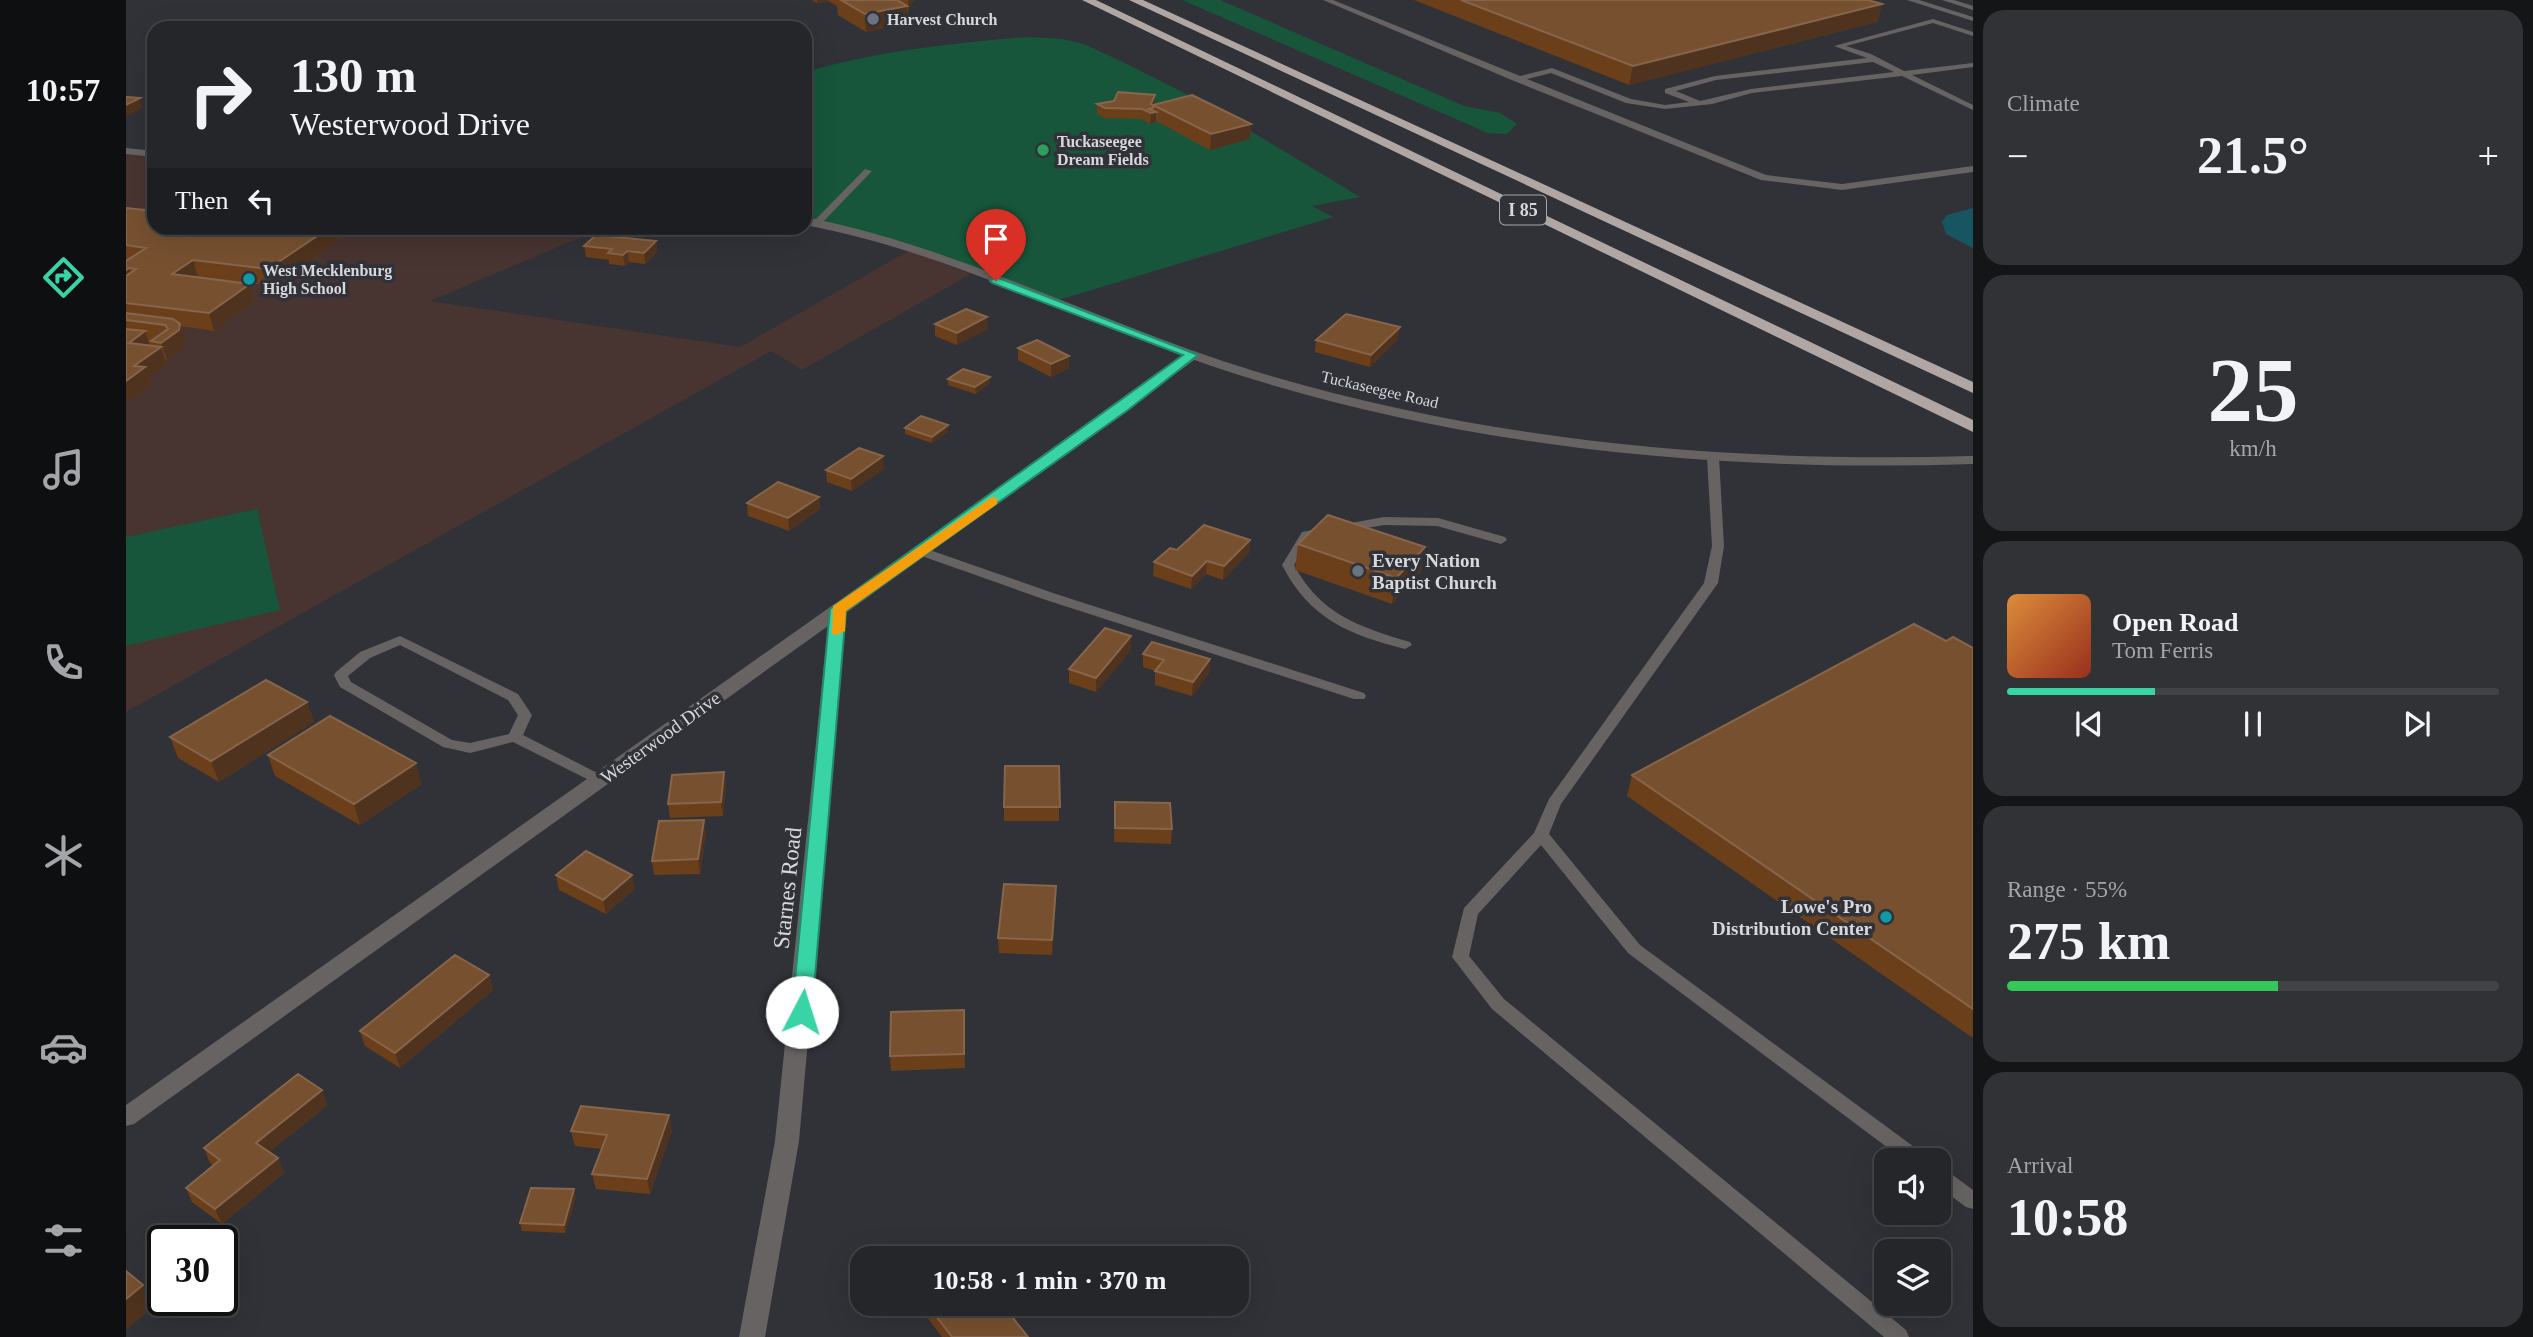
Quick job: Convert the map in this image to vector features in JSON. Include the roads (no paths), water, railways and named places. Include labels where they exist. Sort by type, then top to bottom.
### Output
[{"type":"highway","name":"I 85","points":[[1087,0],[1966,424]]},
{"type":"highway","name":"I 85","points":[[1134,0],[1973,388]]},
{"type":"street","points":[[126,151],[147,153]]},
{"type":"street","name":"Tuckaseegee Road","points":[[812,222],[895,242],[1192,355],[1314,392],[1424,418],[1586,445],[1713,457],[1872,463],[1973,460]]},
{"type":"street","name":"Westerwood Drive","points":[[126,1117],[1192,355]]},
{"type":"street","name":"Starnes Road","points":[[752,1337],[784,1155],[799,1038],[838,609]]},
{"type":"lane","points":[[1327,0],[1731,167],[1789,183],[1842,187],[1973,169]]},
{"type":"lane","points":[[1911,0],[1973,19]]},
{"type":"lane","points":[[1945,0],[1973,8]]},
{"type":"lane","points":[[1971,106],[1875,60],[1838,46],[1933,21],[1973,34]]},
{"type":"lane","points":[[1700,103],[1668,91],[1715,78],[1875,60]]},
{"type":"lane","points":[[1517,79],[1552,70],[1608,93],[1654,107],[1700,103],[1751,91],[1973,65]]},
{"type":"lane","points":[[1572,102],[1608,93]]},
{"type":"lane","points":[[812,221],[868,171]]},
{"type":"lane","points":[[1713,457],[1718,546],[1712,583],[1554,803],[1541,835],[1470,912],[1460,957],[1498,1004],[1899,1337]]},
{"type":"lane","points":[[1405,645],[1361,633],[1328,617],[1296,584],[1287,565],[1301,540],[1320,531],[1406,519],[1450,525],[1501,540]]},
{"type":"lane","points":[[921,551],[1051,597],[1359,696]]},
{"type":"lane","points":[[515,737],[525,715],[513,697],[400,640],[365,655],[341,675],[345,684],[448,744],[470,748],[515,737],[600,780]]},
{"type":"lane","points":[[1541,835],[1634,949],[1901,1148]]},
{"type":"lane","points":[[1951,1185],[1973,1202]]},
{"type":"water","points":[[1973,208],[1973,248],[1946,234],[1942,222],[1947,215]]},
{"type":"place","name":"Harvest Church","points":[[873,19]]},
{"type":"place","name":"Tuckaseegee Dream Fields","points":[[1043,150]]},
{"type":"place","name":"West Mecklenburg High School","points":[[249,279]]},
{"type":"place","name":"Every Nation Baptist Church","points":[[1358,571]]},
{"type":"place","name":"Lowe's Pro Distribution Center","points":[[1886,917]]}]
